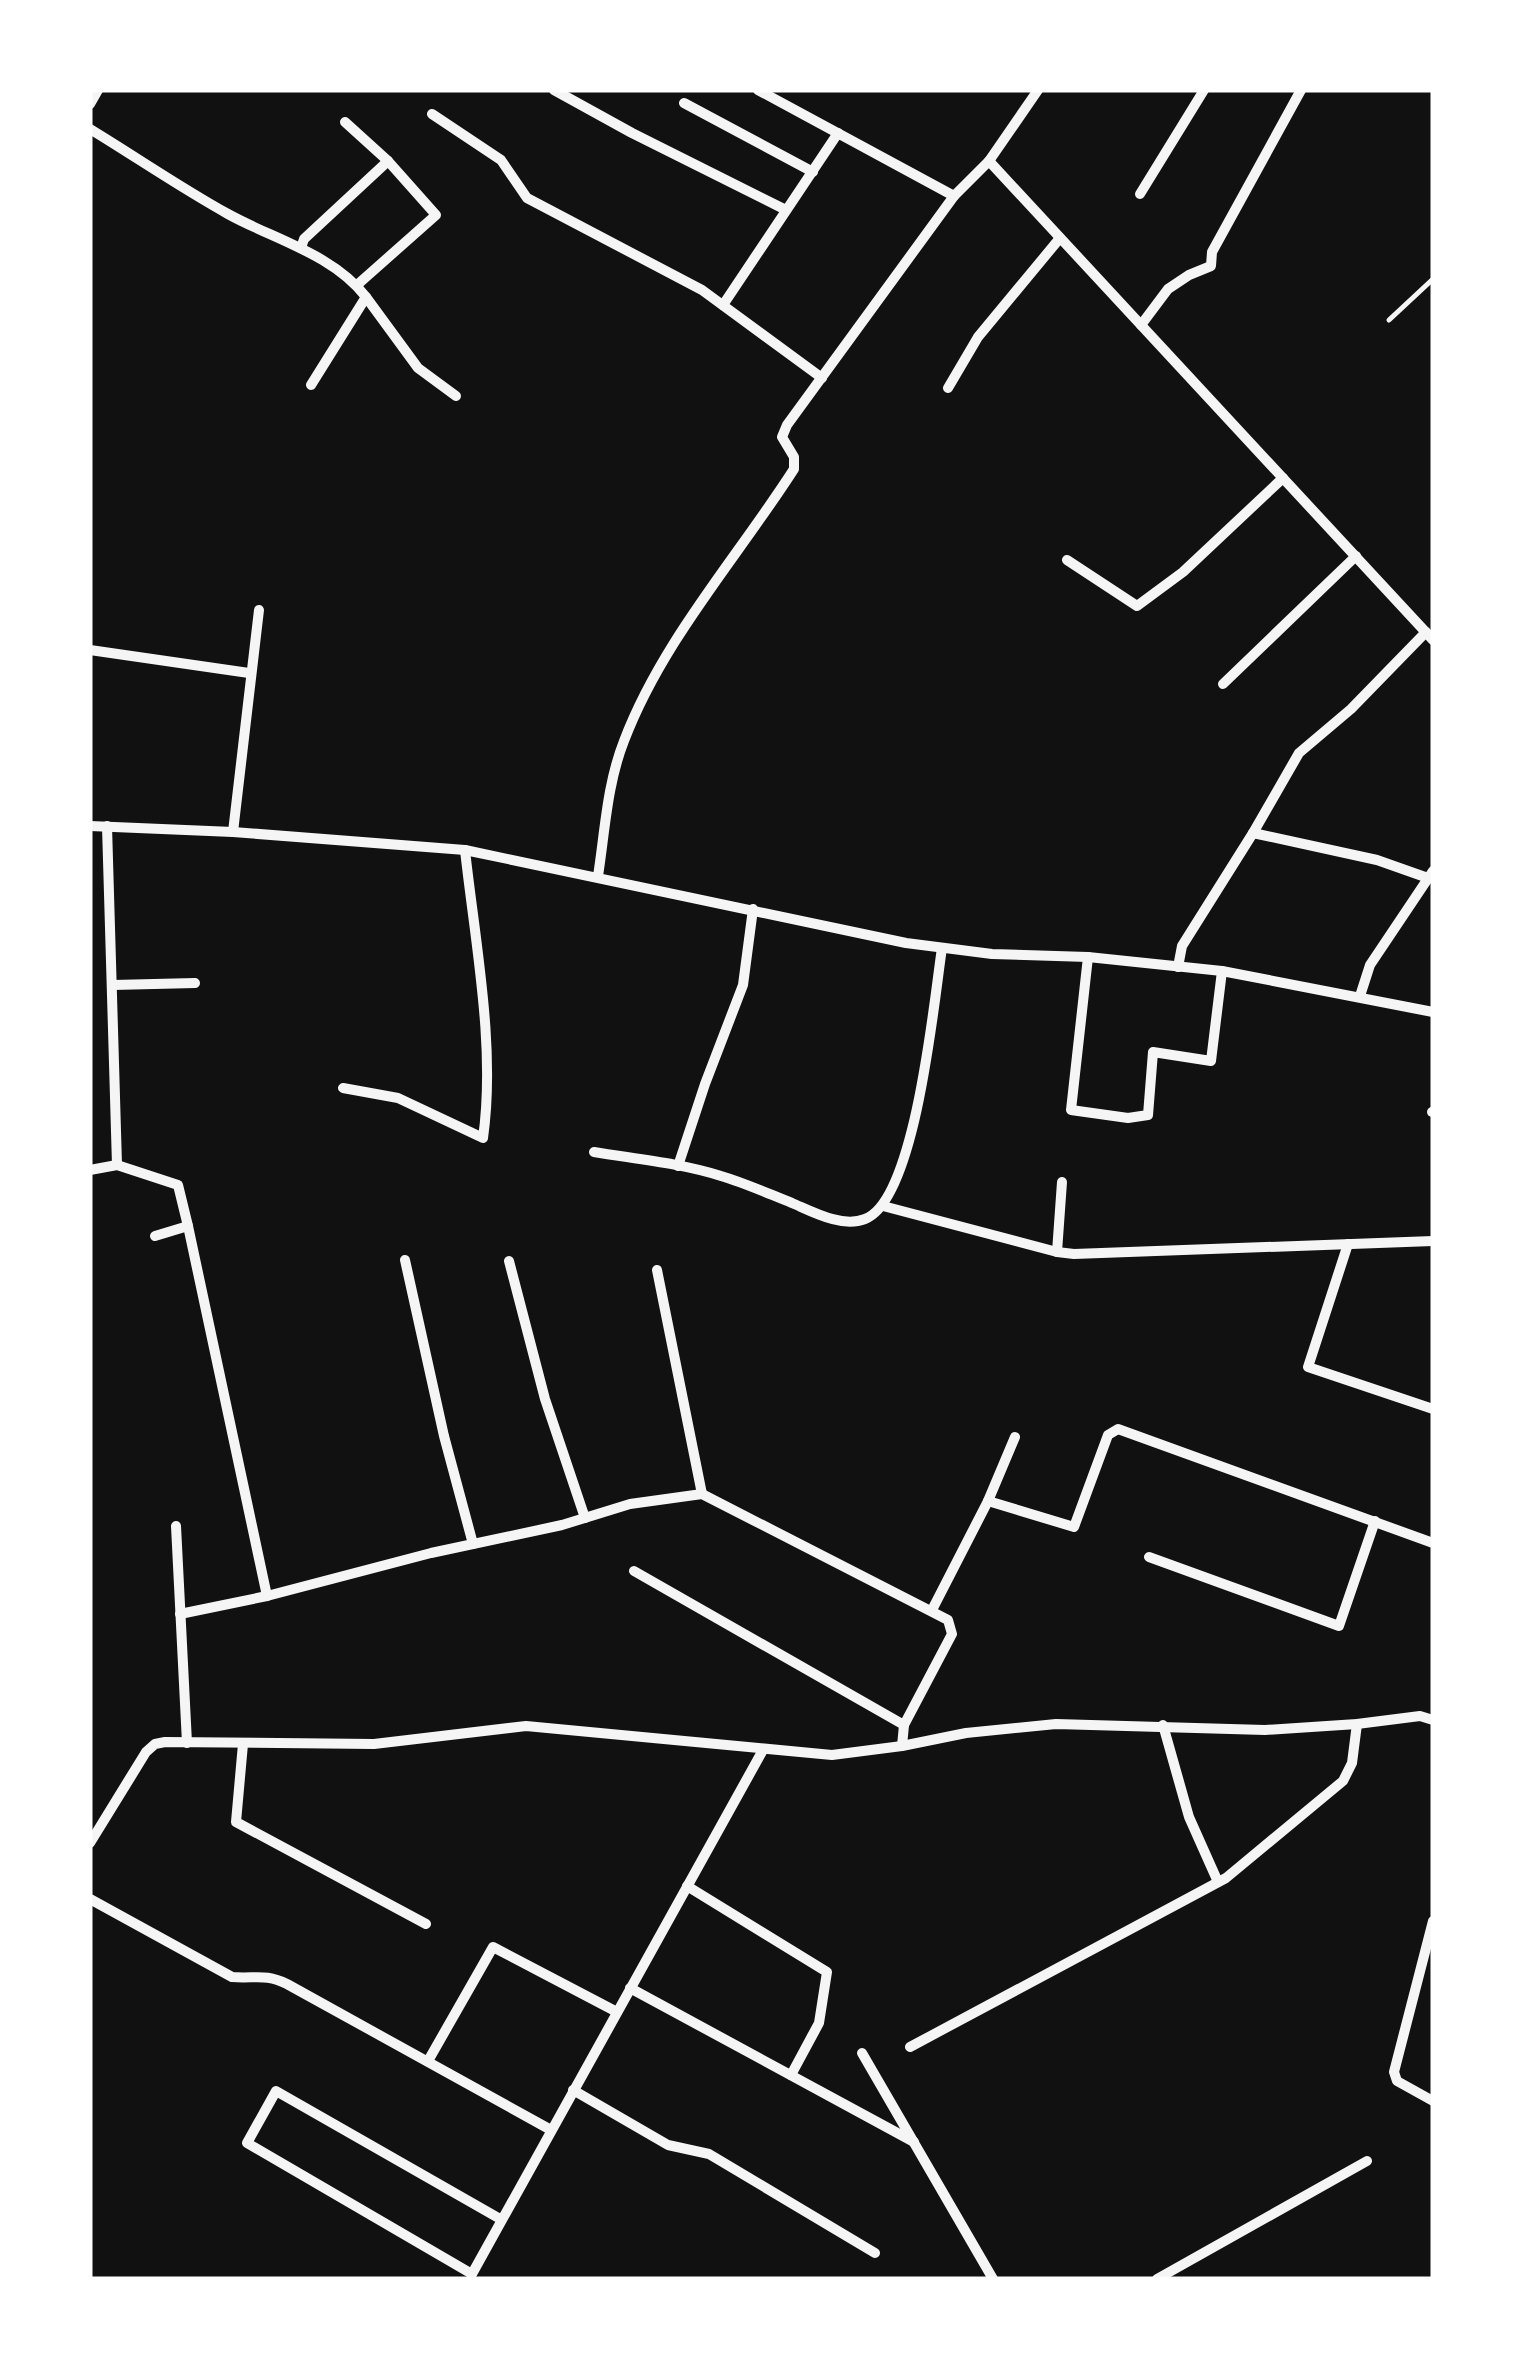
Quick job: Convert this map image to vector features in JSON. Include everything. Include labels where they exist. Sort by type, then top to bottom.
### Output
[{"type":"street","points":[[90,104],[98,90]]},
{"type":"street","points":[[554,90],[632,134],[786,210]]},
{"type":"street","points":[[758,90],[954,196]]},
{"type":"street","points":[[598,876],[612,776],[624,740],[648,689],[689,621],[794,469],[796,462],[786,446],[784,430],[954,196],[989,160],[1038,90]]},
{"type":"street","points":[[1140,194],[1204,90]]},
{"type":"street","points":[[1141,325],[1168,289],[1211,266],[1212,252],[1301,90]]},
{"type":"street","points":[[684,103],[813,172]]},
{"type":"street","points":[[432,114],[501,160],[527,198],[702,290],[822,378]]},
{"type":"street","points":[[345,122],[388,161],[436,215],[356,285]]},
{"type":"street","points":[[90,129],[228,215],[301,248],[356,285],[418,368],[456,396]]},
{"type":"street","points":[[723,304],[838,133]]},
{"type":"street","points":[[989,160],[1430,635],[1299,753],[1182,946],[1178,966]]},
{"type":"street","points":[[301,248],[304,239],[388,161]]},
{"type":"street","points":[[948,388],[978,336],[1060,238]]},
{"type":"street","points":[[311,385],[366,296]]},
{"type":"street","points":[[1066,560],[1137,606],[1183,572],[1283,478]]},
{"type":"street","points":[[1223,684],[1356,556]]},
{"type":"street","points":[[233,832],[259,610]]},
{"type":"street","points":[[90,650],[250,673]]},
{"type":"street","points":[[90,826],[233,832],[465,850],[942,948],[1222,971],[1433,1012]]},
{"type":"street","points":[[107,826],[117,1165]]},
{"type":"street","points":[[1253,833],[1430,874],[1370,965],[1360,996]]},
{"type":"street","points":[[343,1088],[398,1098],[483,1138],[487,1112],[485,1055],[465,850]]},
{"type":"street","points":[[678,1166],[743,984],[753,909]]},
{"type":"street","points":[[594,1152],[722,1176],[829,1218],[866,1219],[883,1206],[917,1114],[942,948]]},
{"type":"street","points":[[1088,957],[1071,1110],[1128,1118],[1148,1115],[1153,1052],[1211,1061],[1222,971]]},
{"type":"street","points":[[113,985],[195,984]]},
{"type":"street","points":[[90,1170],[117,1165],[178,1185],[267,1596]]},
{"type":"street","points":[[1057,1252],[1062,1182]]},
{"type":"street","points":[[883,1206],[1057,1252],[1433,1241]]},
{"type":"street","points":[[155,1236],[188,1226]]},
{"type":"street","points":[[1348,1244],[1308,1367],[1433,1408]]},
{"type":"street","points":[[405,1260],[444,1436],[474,1544]]},
{"type":"street","points":[[509,1261],[545,1399],[585,1518]]},
{"type":"street","points":[[657,1270],[702,1494]]},
{"type":"street","points":[[988,1501],[1074,1528],[1108,1435],[1118,1428],[1433,1543]]},
{"type":"street","points":[[932,1610],[988,1501],[1015,1437]]},
{"type":"street","points":[[180,1614],[267,1596],[630,1504],[702,1494],[948,1620],[952,1634],[904,1724],[902,1746]]},
{"type":"street","points":[[1149,1556],[1339,1626],[1375,1521]]},
{"type":"street","points":[[176,1526],[187,1743]]},
{"type":"street","points":[[634,1571],[904,1724]]},
{"type":"street","points":[[90,1843],[146,1752],[155,1744],[374,1744],[526,1726],[832,1756],[966,1733],[1056,1724],[1265,1730],[1420,1716],[1433,1720]]},
{"type":"street","points":[[910,2047],[1218,1882],[1342,1781],[1352,1763],[1357,1724]]},
{"type":"street","points":[[1164,1725],[1189,1817],[1218,1882]]},
{"type":"street","points":[[243,1744],[236,1822],[426,1924]]},
{"type":"street","points":[[502,2220],[276,2091],[247,2143],[472,2274],[502,2220],[551,2130],[574,2090],[686,1886],[763,1750]]},
{"type":"street","points":[[686,1886],[828,1972],[820,2023],[791,2075]]},
{"type":"street","points":[[90,1899],[232,1977],[268,1974],[551,2130]]},
{"type":"street","points":[[1433,1921],[1394,2072],[1397,2081],[1433,2102]]},
{"type":"street","points":[[428,2061],[493,1947],[617,2012]]},
{"type":"street","points":[[630,1988],[914,2142]]},
{"type":"street","points":[[862,2053],[993,2279]]},
{"type":"street","points":[[574,2090],[668,2145],[709,2154],[875,2253]]},
{"type":"street","points":[[1157,2279],[1367,2161]]},
{"type":"lane","points":[[1390,320],[1433,279]]}]
